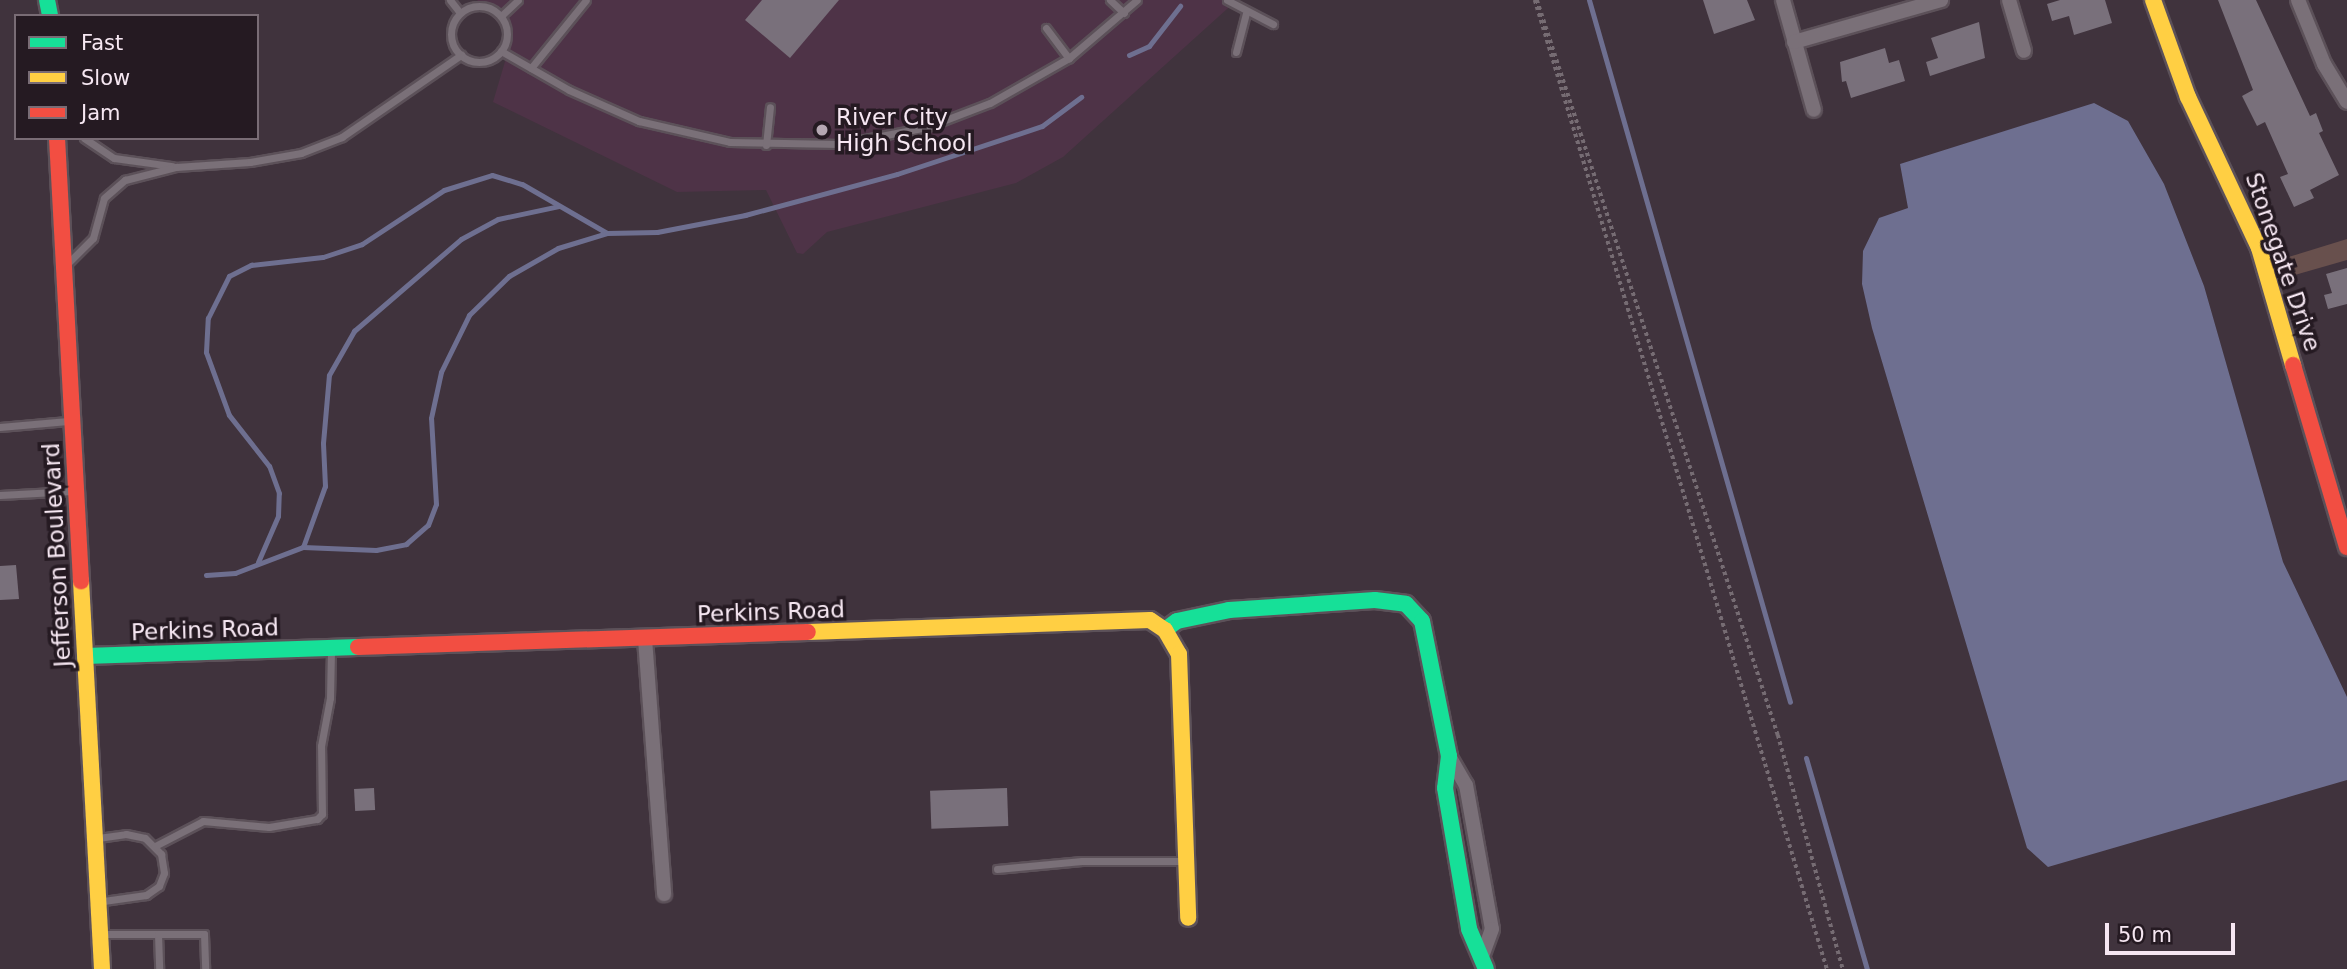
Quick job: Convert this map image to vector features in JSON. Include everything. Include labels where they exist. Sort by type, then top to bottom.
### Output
[{"type":"street","points":[[1783,0],[1814,110]]},
{"type":"street","points":[[1794,42],[1941,0]]},
{"type":"street","points":[[2009,0],[2024,51]]},
{"type":"street","name":"Stonegate Drive","points":[[2153,0],[2188,97],[2228,174],[2259,248],[2347,547]]},
{"type":"street","points":[[2298,0],[2324,64],[2347,102]]},
{"type":"street","name":"Jefferson Boulevard","points":[[57,140],[102,969]]},
{"type":"street","points":[[1188,918],[1179,654],[1165,630],[1177,621],[1229,610],[1375,600],[1406,604],[1422,621],[1449,756],[1445,788],[1469,929],[1485,962]]},
{"type":"street","name":"Perkins Road","points":[[85,656],[1150,620],[1165,630]]},
{"type":"street","points":[[645,639],[664,894]]},
{"type":"lane","points":[[450,0],[460,13]]},
{"type":"lane","points":[[502,16],[518,0]]},
{"type":"lane","points":[[531,68],[586,0]]},
{"type":"lane","points":[[1110,0],[1124,13]]},
{"type":"lane","points":[[502,51],[639,121],[698,136],[766,145],[839,144],[926,127],[990,103],[1069,58],[1137,0]]},
{"type":"lane","points":[[1227,0],[1246,13],[1273,24]]},
{"type":"lane","points":[[472,3],[502,16],[508,34],[502,51],[477,62],[461,55],[451,39],[460,13],[472,3]]},
{"type":"lane","points":[[1236,51],[1246,13]]},
{"type":"lane","points":[[1045,28],[1069,58]]},
{"type":"lane","points":[[64,268],[93,238],[99,211],[111,189],[136,176],[176,167],[250,162],[301,153],[351,131],[461,55]]},
{"type":"lane","points":[[766,145],[770,107]]},
{"type":"lane","points":[[87,140],[114,158],[176,167]]},
{"type":"lane","points":[[0,427],[72,421]]},
{"type":"lane","points":[[0,495],[76,491]]},
{"type":"lane","points":[[155,846],[203,821],[269,827],[317,819],[322,814],[321,746],[330,698],[331,649]]},
{"type":"lane","points":[[95,839],[126,834],[155,846],[164,873],[159,886],[146,895],[98,902]]},
{"type":"lane","points":[[997,869],[1082,862],[1186,861]]},
{"type":"lane","points":[[100,934],[204,934],[205,969]]},
{"type":"lane","points":[[158,934],[159,969]]},
{"type":"path","points":[[1536,0],[1827,969]]},
{"type":"path","points":[[1536,0],[1778,735],[1843,969]]},
{"type":"shaded area","name":"River City High School","points":[[477,0],[1237,0],[1063,157],[1016,183],[827,232],[803,254],[797,253],[766,190],[677,192],[493,102],[512,38]]},
{"type":"shaded area","points":[[2347,239],[2347,260],[2284,278],[2279,260]]},
{"type":"water","points":[[2094,103],[2128,121],[2164,184],[2204,286],[2283,562],[2347,697],[2347,780],[2048,867],[2027,848],[1872,328],[1862,284],[1863,251],[1879,218],[1908,208],[1900,164]]},
{"type":"building","points":[[762,0],[839,0],[790,58],[745,20]]},
{"type":"building","points":[[1703,0],[1747,0],[1755,20],[1714,34]]},
{"type":"building","points":[[2060,0],[2105,0],[2112,23],[2074,35],[2069,16],[2052,21],[2047,4]]},
{"type":"building","points":[[2218,0],[2256,0],[2310,116],[2316,113],[2323,131],[2319,133],[2339,175],[2310,190],[2314,198],[2294,207],[2280,177],[2288,174],[2265,122],[2257,126],[2242,96],[2253,90]]},
{"type":"building","points":[[1979,22],[1985,58],[1930,76],[1926,62],[1938,58],[1931,38]]},
{"type":"building","points":[[1885,48],[1889,63],[1899,60],[1905,81],[1851,98],[1846,81],[1842,82],[1840,62]]},
{"type":"building","points":[[2347,268],[2347,304],[2328,309],[2324,295],[2332,293],[2326,274]]},
{"type":"building","points":[[16,565],[19,599],[0,600],[0,566]]},
{"type":"building","points":[[374,788],[375,810],[355,811],[354,789]]},
{"type":"building","points":[[1007,788],[1008,826],[931,829],[930,791]]},
{"type":"waterway","points":[[1589,0],[1790,702]]},
{"type":"waterway","points":[[1129,55],[1149,46],[1180,6]]},
{"type":"waterway","points":[[206,575],[235,573],[303,547],[376,550],[406,544],[428,525],[436,504],[431,418],[441,372],[469,315],[509,276],[558,248],[607,233],[657,232],[745,215],[897,174],[1042,126],[1081,97]]},
{"type":"waterway","points":[[258,562],[278,516],[279,493],[269,466],[229,415],[206,352],[208,318],[229,276],[251,265],[323,257],[362,244],[444,190],[492,175],[522,184],[607,233]]},
{"type":"waterway","points":[[303,547],[325,486],[323,443],[329,375],[354,331],[461,239],[498,219],[559,206]]},
{"type":"waterway","points":[[1806,758],[1867,969]]},
{"type":"traffic: fast","points":[[47,0],[50,14]]},
{"type":"traffic: fast","points":[[1165,630],[1177,621],[1229,610],[1375,600],[1406,604],[1422,621],[1449,756],[1445,788],[1469,929],[1486,969]]},
{"type":"traffic: fast","points":[[85,656],[358,647]]},
{"type":"traffic: slow","points":[[2153,0],[2188,97],[2259,248],[2293,365]]},
{"type":"traffic: slow","points":[[81,581],[102,969]]},
{"type":"traffic: slow","points":[[808,632],[1150,620],[1165,630],[1179,654],[1188,918]]},
{"type":"traffic: jam","points":[[57,140],[81,581]]},
{"type":"traffic: jam","points":[[2293,365],[2347,547]]},
{"type":"traffic: jam","points":[[358,647],[808,632]]},
{"type":"place","name":"River City High School","points":[[822,130]]}]
